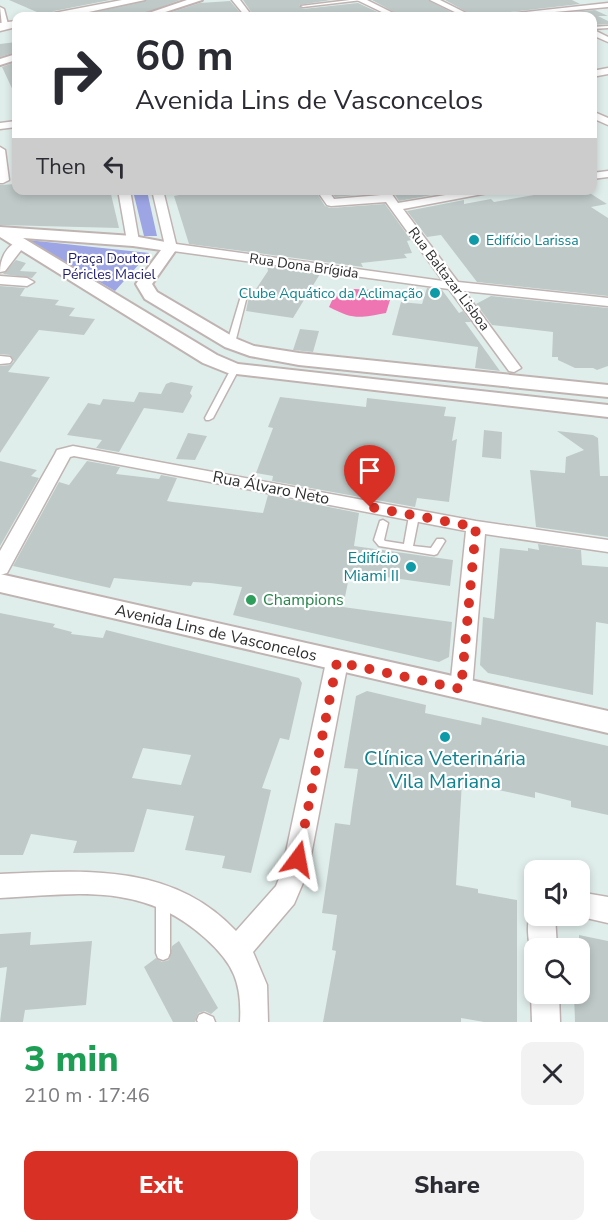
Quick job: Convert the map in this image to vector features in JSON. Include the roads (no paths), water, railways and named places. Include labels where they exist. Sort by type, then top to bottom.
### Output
[{"type":"main road","points":[[76,12],[140,0]]},
{"type":"street","points":[[159,12],[197,0]]},
{"type":"street","points":[[236,0],[246,12]]},
{"type":"street","points":[[360,0],[386,12]]},
{"type":"street","points":[[434,0],[460,12]]},
{"type":"street","points":[[532,0],[556,12]]},
{"type":"street","points":[[532,12],[608,5]]},
{"type":"street","points":[[0,9],[8,25]]},
{"type":"street","points":[[0,150],[1,180]]},
{"type":"street","points":[[125,195],[133,242]]},
{"type":"street","points":[[158,195],[170,237],[170,248],[167,256],[144,284],[146,290],[151,296],[231,343],[275,356],[608,391]]},
{"type":"street","points":[[326,195],[332,203],[430,195]]},
{"type":"street","name":"Rua Baltazar Lisboa","points":[[389,198],[514,368]]},
{"type":"street","points":[[1,232],[210,359],[235,369],[608,411]]},
{"type":"street","name":"Rua Dona Brígida","points":[[1,232],[133,242],[454,286],[608,302]]},
{"type":"street","points":[[0,268],[19,245]]},
{"type":"street","points":[[0,280],[27,282]]},
{"type":"street","name":"Rua Álvaro Neto","points":[[0,568],[63,454],[73,451],[414,516],[608,546]]},
{"type":"street","points":[[461,689],[476,527]]},
{"type":"street","name":"Avenida Lins de Vasconcelos","points":[[0,583],[337,662],[608,722]]},
{"type":"street","points":[[237,950],[285,895],[295,871],[337,662]]},
{"type":"street","points":[[0,886],[123,884],[163,893],[186,904],[237,950],[250,970],[255,993],[254,1022]]},
{"type":"street","points":[[590,907],[608,910]]},
{"type":"street","points":[[545,1004],[546,1022]]},
{"type":"lane","points":[[303,6],[360,0]]},
{"type":"lane","points":[[231,343],[244,296]]},
{"type":"lane","points":[[209,418],[235,369]]},
{"type":"lane","points":[[408,548],[414,516]]},
{"type":"lane","points":[[383,523],[379,540],[382,544],[434,552],[440,541]]},
{"type":"lane","points":[[163,893],[163,953]]},
{"type":"place","name":"Edifício Larissa","points":[[474,240]]},
{"type":"place","name":"Clube Aquático da Aclimação","points":[[435,293]]},
{"type":"place","name":"Edifício Miami II","points":[[411,567]]},
{"type":"place","name":"Champions","points":[[251,600]]},
{"type":"place","name":"Clínica Veterinária Vila Mariana","points":[[445,737]]},
{"type":"park label","name":"Praça Doutor Péricles Maciel","points":[[109,266]]}]
